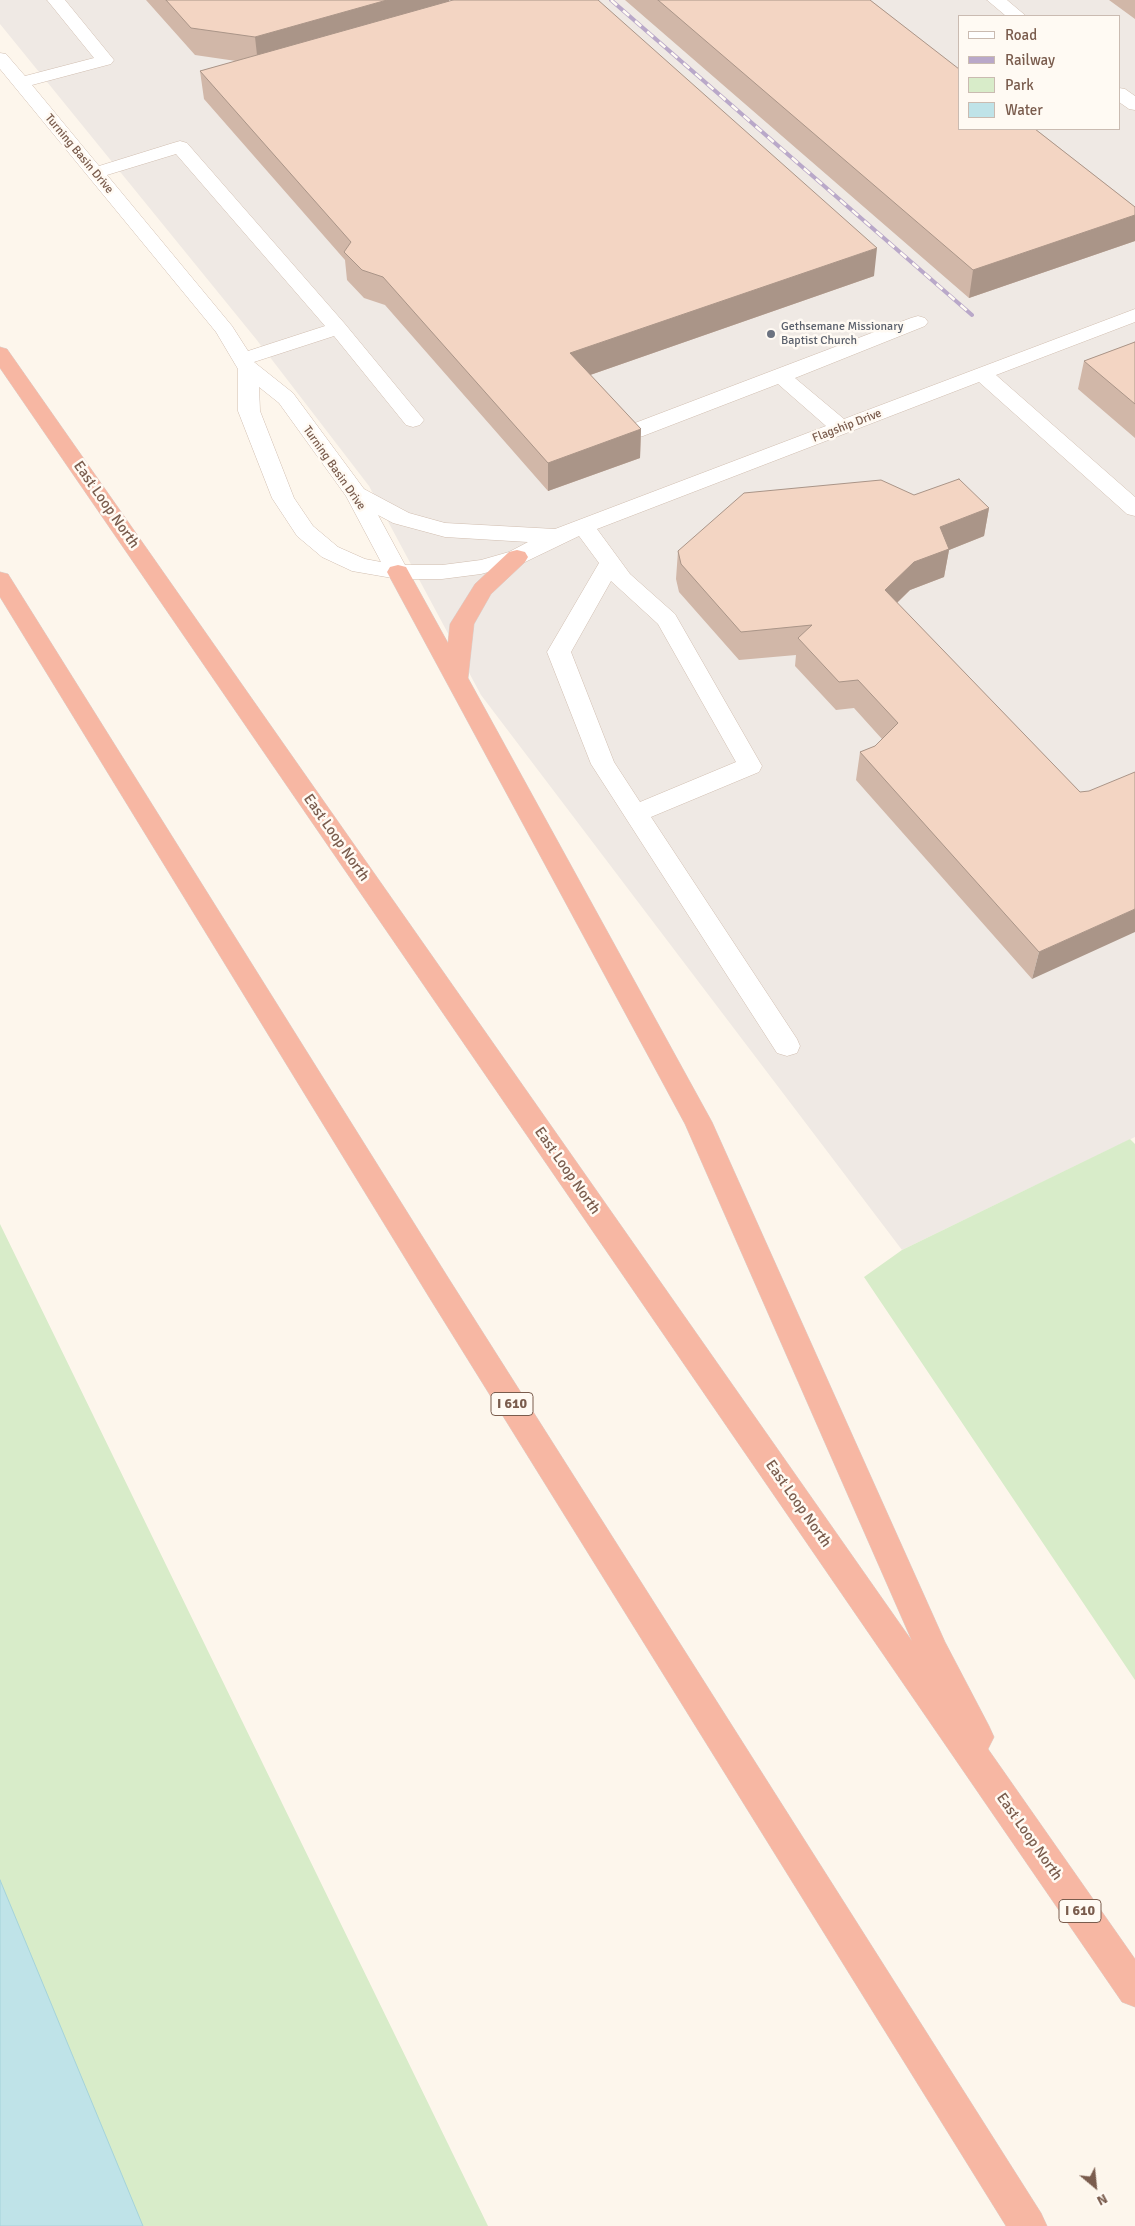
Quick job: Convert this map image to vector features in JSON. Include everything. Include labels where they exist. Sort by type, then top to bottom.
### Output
[{"type":"highway","name":"East Loop North","points":[[0,353],[1135,1989]]},
{"type":"highway","points":[[456,678],[462,624],[483,588],[517,557]]},
{"type":"highway","points":[[398,572],[698,1122],[934,1653],[1026,1832]]},
{"type":"highway","name":"I 610","points":[[0,579],[445,1296],[1028,2226]]},
{"type":"street","points":[[21,83],[105,60],[56,0]]},
{"type":"street","points":[[996,0],[1016,15]]},
{"type":"street","name":"Turning Basin Drive","points":[[0,58],[225,330],[246,364],[286,398],[356,494],[398,572]]},
{"type":"street","points":[[1120,94],[1135,105]]},
{"type":"street","points":[[95,173],[180,147],[338,328],[413,420]]},
{"type":"street","name":"Flagship Drive","points":[[398,572],[442,572],[472,568],[517,557],[558,536],[1135,316]]},
{"type":"street","points":[[635,431],[918,322]]},
{"type":"street","points":[[338,328],[246,364],[249,411],[283,498],[304,531],[330,552],[360,566],[398,572]]},
{"type":"street","points":[[982,374],[1135,509]]},
{"type":"street","points":[[781,376],[841,428]]},
{"type":"street","name":"Flagship Drive","points":[[356,494],[401,518],[445,530],[489,534],[558,536]]},
{"type":"street","points":[[584,526],[622,579],[667,618],[750,766],[635,814]]},
{"type":"street","points":[[610,563],[559,652],[603,764],[786,1046]]},
{"type":"shaded area","points":[[0,0],[1135,0],[1135,1137],[902,1250],[481,695],[369,486],[256,339],[0,24]]},
{"type":"green space","points":[[1130,1139],[1135,1144],[1135,1680],[864,1277],[902,1250]]},
{"type":"green space","points":[[0,1224],[488,2226],[0,2226]]},
{"type":"water","points":[[0,1880],[143,2226],[0,2226]]},
{"type":"building","points":[[166,0],[387,0],[255,37],[191,28]]},
{"type":"building","points":[[453,0],[598,0],[877,248],[570,353],[641,429],[548,463],[383,277],[362,270],[344,252],[351,242],[200,71]]},
{"type":"building","points":[[658,0],[870,0],[958,68],[958,130],[1036,130],[1135,207],[1135,215],[973,270]]},
{"type":"building","points":[[1135,342],[1135,404],[1084,361]]},
{"type":"building","points":[[959,479],[989,508],[940,527],[949,549],[914,562],[885,590],[1080,792],[1089,791],[1135,772],[1135,909],[1039,952],[860,752],[875,746],[898,723],[858,680],[839,682],[798,638],[812,625],[741,632],[681,564],[678,551],[744,493],[881,480],[914,495]]},
{"type":"railway","points":[[611,0],[972,315]]},
{"type":"place","name":"Gethsemane Missionary Baptist Church","points":[[771,334]]}]
